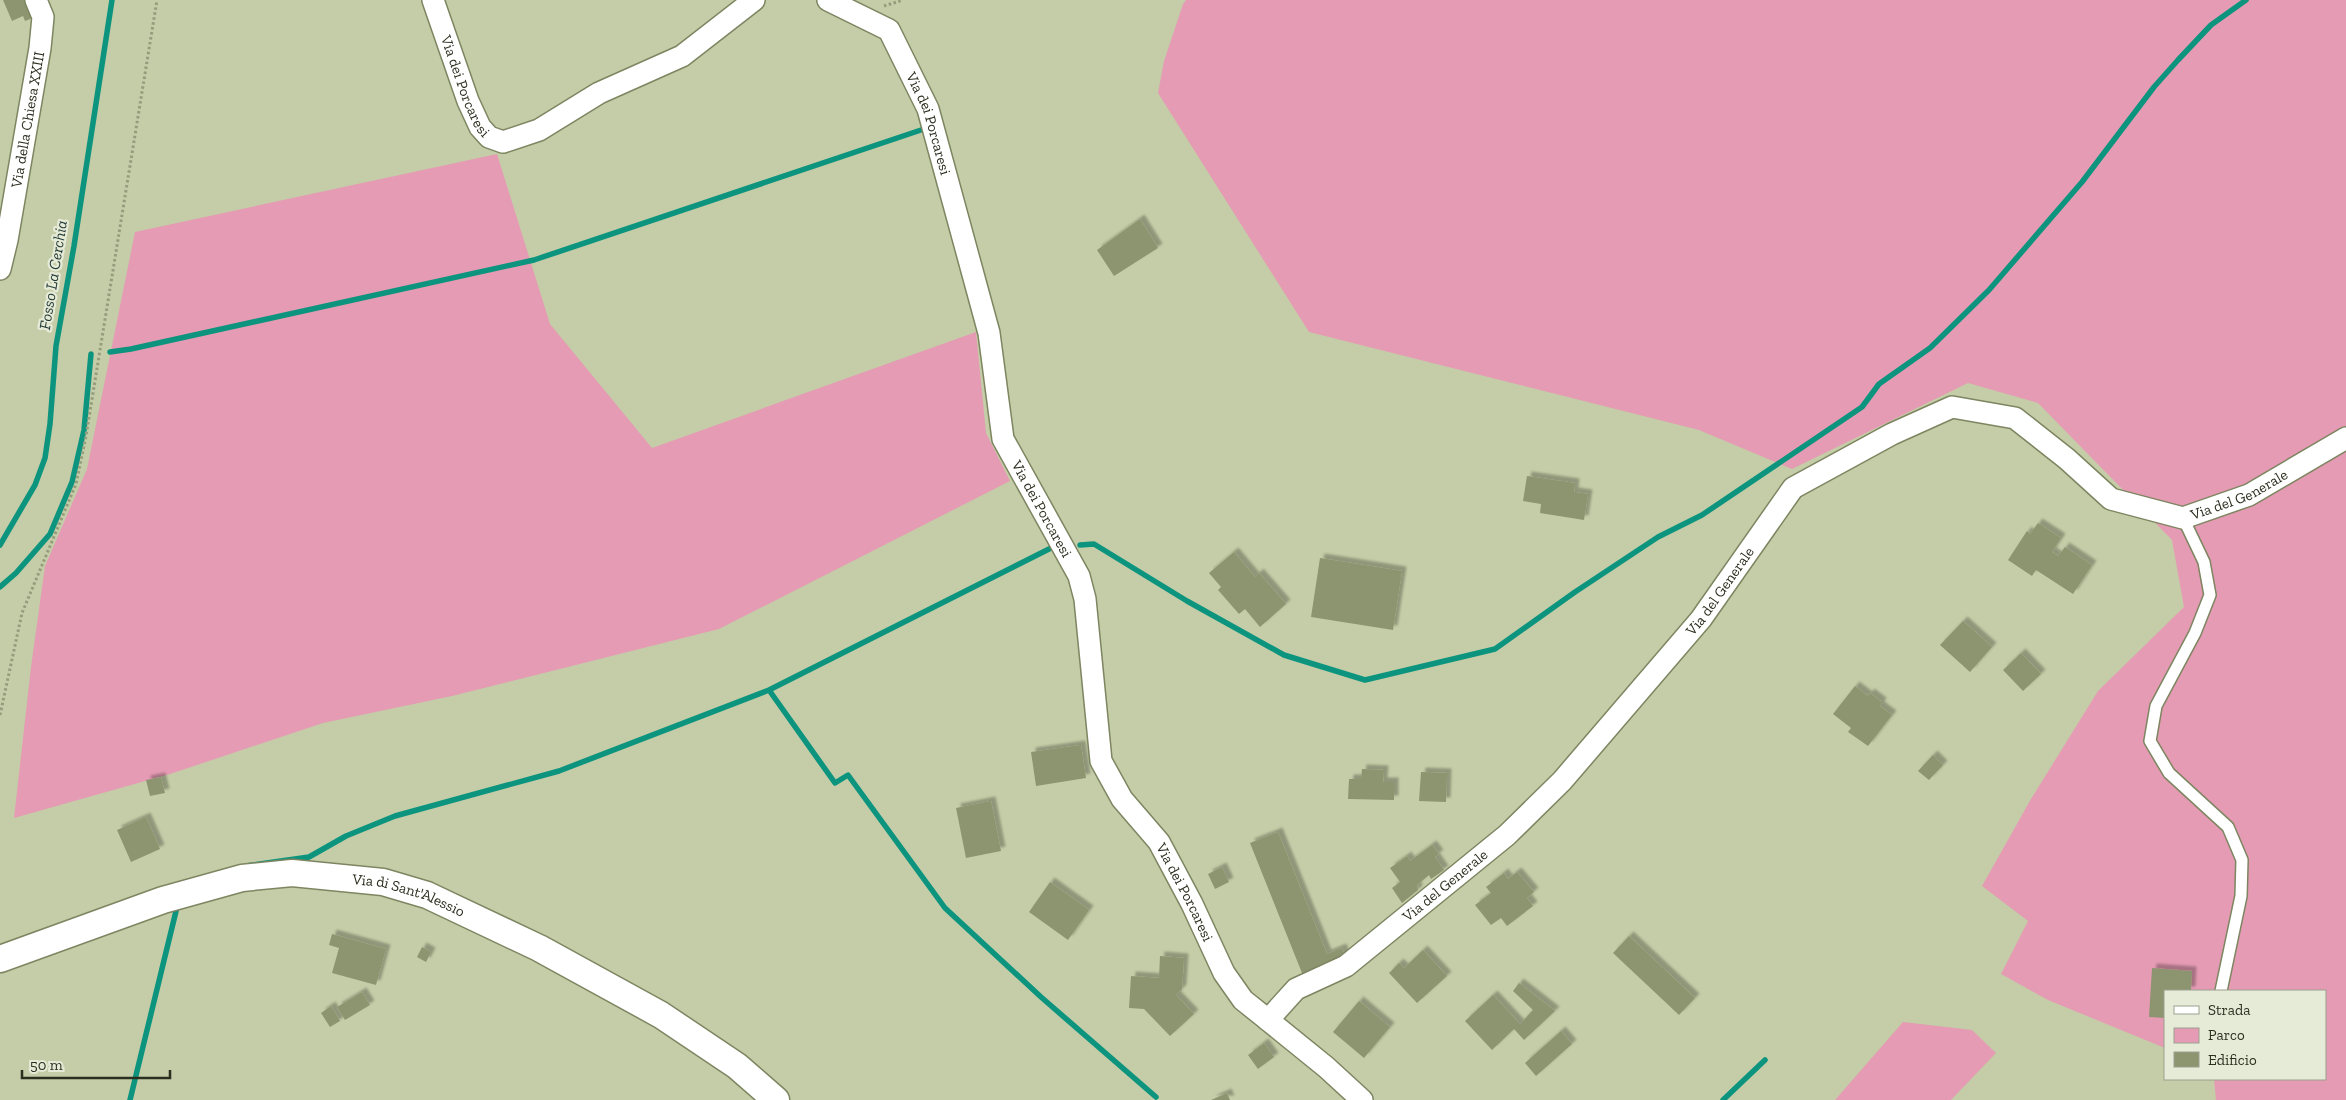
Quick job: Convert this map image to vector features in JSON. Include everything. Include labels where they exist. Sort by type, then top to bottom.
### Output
[{"type":"street","name":"Via dei Porcaresi","points":[[432,0],[468,101],[480,127],[489,137],[503,142],[539,130],[599,93],[682,56],[754,0]]},
{"type":"street","name":"Via dei Porcaresi","points":[[828,0],[889,30],[928,109],[989,333],[1003,439],[1079,576],[1085,599],[1101,761],[1122,799],[1159,842],[1192,904],[1224,973],[1243,1000],[1268,1020]]},
{"type":"street","name":"Via della Chiesa XXIII","points":[[0,269],[8,240],[42,6]]},
{"type":"street","name":"Via del Generale","points":[[1268,1020],[1296,989],[1346,966],[1492,847],[1562,781],[1700,619],[1793,488],[1892,434],[1952,407],[2015,418],[2111,499],[2183,518],[2249,495],[2346,438]]},
{"type":"street","name":"Via di Sant'Alessio","points":[[0,959],[162,900],[242,878],[292,873],[383,882],[427,895],[539,948],[652,1010],[737,1066],[776,1100]]},
{"type":"street","points":[[1268,1020],[1326,1067],[1362,1100]]},
{"type":"lane","points":[[2183,518],[2204,562],[2210,595],[2195,633],[2156,706],[2150,741],[2169,774],[2228,827],[2242,860],[2241,896],[2221,990]]},
{"type":"path","points":[[0,715],[22,613],[76,484],[86,436],[157,0]]},
{"type":"green space","points":[[1186,0],[2346,0],[2346,1100],[2216,1100],[2214,1080],[2326,1080],[2326,990],[2164,990],[2164,1048],[2048,1000],[2001,974],[2028,921],[1982,886],[2031,799],[2098,691],[2184,607],[2172,540],[2038,403],[1968,383],[1792,469],[1699,430],[1309,332],[1158,93],[1164,61]]},
{"type":"green space","points":[[497,154],[550,324],[652,448],[976,332],[986,433],[1010,481],[719,629],[452,696],[323,723],[170,774],[14,818],[31,667],[45,566],[87,469],[135,232]]},
{"type":"green space","points":[[1903,1022],[1972,1030],[1996,1053],[1951,1100],[1835,1100]]},
{"type":"building","points":[[3,0],[31,0],[38,16],[25,21],[23,16],[12,21]]},
{"type":"building","points":[[1140,219],[1158,248],[1114,276],[1097,250]]},
{"type":"building","points":[[1527,476],[1575,483],[1574,492],[1588,494],[1584,520],[1540,513],[1541,504],[1523,501]]},
{"type":"building","points":[[2038,523],[2061,538],[2052,552],[2058,556],[2065,547],[2092,565],[2073,594],[2036,570],[2032,576],[2008,560],[2027,531],[2030,534]]},
{"type":"building","points":[[1234,552],[1255,577],[1259,573],[1286,604],[1260,627],[1245,609],[1239,614],[1218,590],[1221,587],[1209,573]]},
{"type":"building","points":[[1320,558],[1402,571],[1393,630],[1311,617]]},
{"type":"building","points":[[1963,621],[1992,647],[1970,672],[1940,645]]},
{"type":"building","points":[[2021,653],[2041,674],[2023,691],[2003,670]]},
{"type":"building","points":[[1855,686],[1868,696],[1870,693],[1882,702],[1880,706],[1892,715],[1868,746],[1848,732],[1851,728],[1833,714]]},
{"type":"building","points":[[1081,745],[1086,778],[1036,786],[1031,752]]},
{"type":"building","points":[[1933,755],[1943,765],[1929,780],[1918,771]]},
{"type":"building","points":[[1362,769],[1384,770],[1383,782],[1394,782],[1394,800],[1348,799],[1349,779],[1361,779]]},
{"type":"building","points":[[1421,772],[1447,773],[1446,802],[1419,801]]},
{"type":"building","points":[[161,777],[165,793],[150,796],[146,780]]},
{"type":"building","points":[[991,801],[1001,851],[966,858],[956,808]]},
{"type":"building","points":[[146,817],[160,849],[131,862],[117,830]]},
{"type":"building","points":[[1278,832],[1327,954],[1342,948],[1347,961],[1304,978],[1250,843]]},
{"type":"building","points":[[1432,845],[1439,854],[1435,857],[1444,870],[1431,879],[1429,875],[1417,885],[1418,890],[1402,903],[1392,888],[1400,882],[1390,868],[1407,856],[1410,861]]},
{"type":"building","points":[[1222,867],[1229,882],[1215,889],[1208,874]]},
{"type":"building","points":[[1517,872],[1534,892],[1527,898],[1533,906],[1507,926],[1501,918],[1491,925],[1475,905],[1491,893],[1486,887],[1504,873],[1508,879]]},
{"type":"building","points":[[1050,882],[1089,910],[1068,940],[1029,912]]},
{"type":"building","points":[[332,934],[386,949],[376,985],[332,973],[339,948],[329,945]]},
{"type":"building","points":[[1629,936],[1695,998],[1679,1015],[1613,953]]},
{"type":"building","points":[[422,947],[431,952],[426,962],[417,957]]},
{"type":"building","points":[[1423,950],[1447,976],[1417,1003],[1389,973],[1399,963],[1404,968]]},
{"type":"building","points":[[1160,956],[1184,958],[1182,989],[1176,995],[1194,1014],[1170,1036],[1144,1009],[1129,1008],[1131,976],[1159,978]]},
{"type":"building","points":[[2152,968],[2192,971],[2191,990],[2164,990],[2164,1018],[2149,1017]]},
{"type":"building","points":[[1519,983],[1555,1011],[1524,1040],[1514,1029],[1492,1050],[1465,1021],[1493,995],[1520,1024],[1533,1010],[1513,991]]},
{"type":"building","points":[[362,992],[370,1005],[345,1020],[337,1007]]},
{"type":"building","points":[[1359,1001],[1390,1027],[1364,1058],[1333,1032]]},
{"type":"building","points":[[331,1006],[340,1021],[330,1027],[321,1013]]},
{"type":"building","points":[[1561,1031],[1572,1044],[1536,1076],[1525,1063]]},
{"type":"building","points":[[1264,1043],[1274,1057],[1258,1069],[1248,1055]]},
{"type":"building","points":[[1227,1093],[1230,1100],[1211,1100]]},
{"type":"waterway","name":"Fosso La Cerchia","points":[[0,545],[35,485],[45,458],[50,424],[56,346],[74,246],[112,0]]},
{"type":"waterway","points":[[1080,545],[1094,544],[1187,601],[1284,655],[1365,680],[1495,649],[1575,592],[1658,537],[1702,515],[1862,407],[1879,384],[1930,348],[1989,290],[2082,182],[2154,87],[2211,25],[2246,0]]},
{"type":"waterway","points":[[110,352],[131,349],[534,260],[921,130]]},
{"type":"waterway","points":[[0,587],[16,573],[50,534],[72,482],[84,430],[91,354]]},
{"type":"waterway","points":[[246,866],[309,857],[346,836],[395,816],[559,771],[769,690],[1053,547]]},
{"type":"waterway","points":[[769,690],[835,783],[848,775],[945,908],[1041,997],[1156,1097]]},
{"type":"waterway","points":[[130,1100],[178,903]]},
{"type":"waterway","points":[[1723,1100],[1765,1060]]}]
